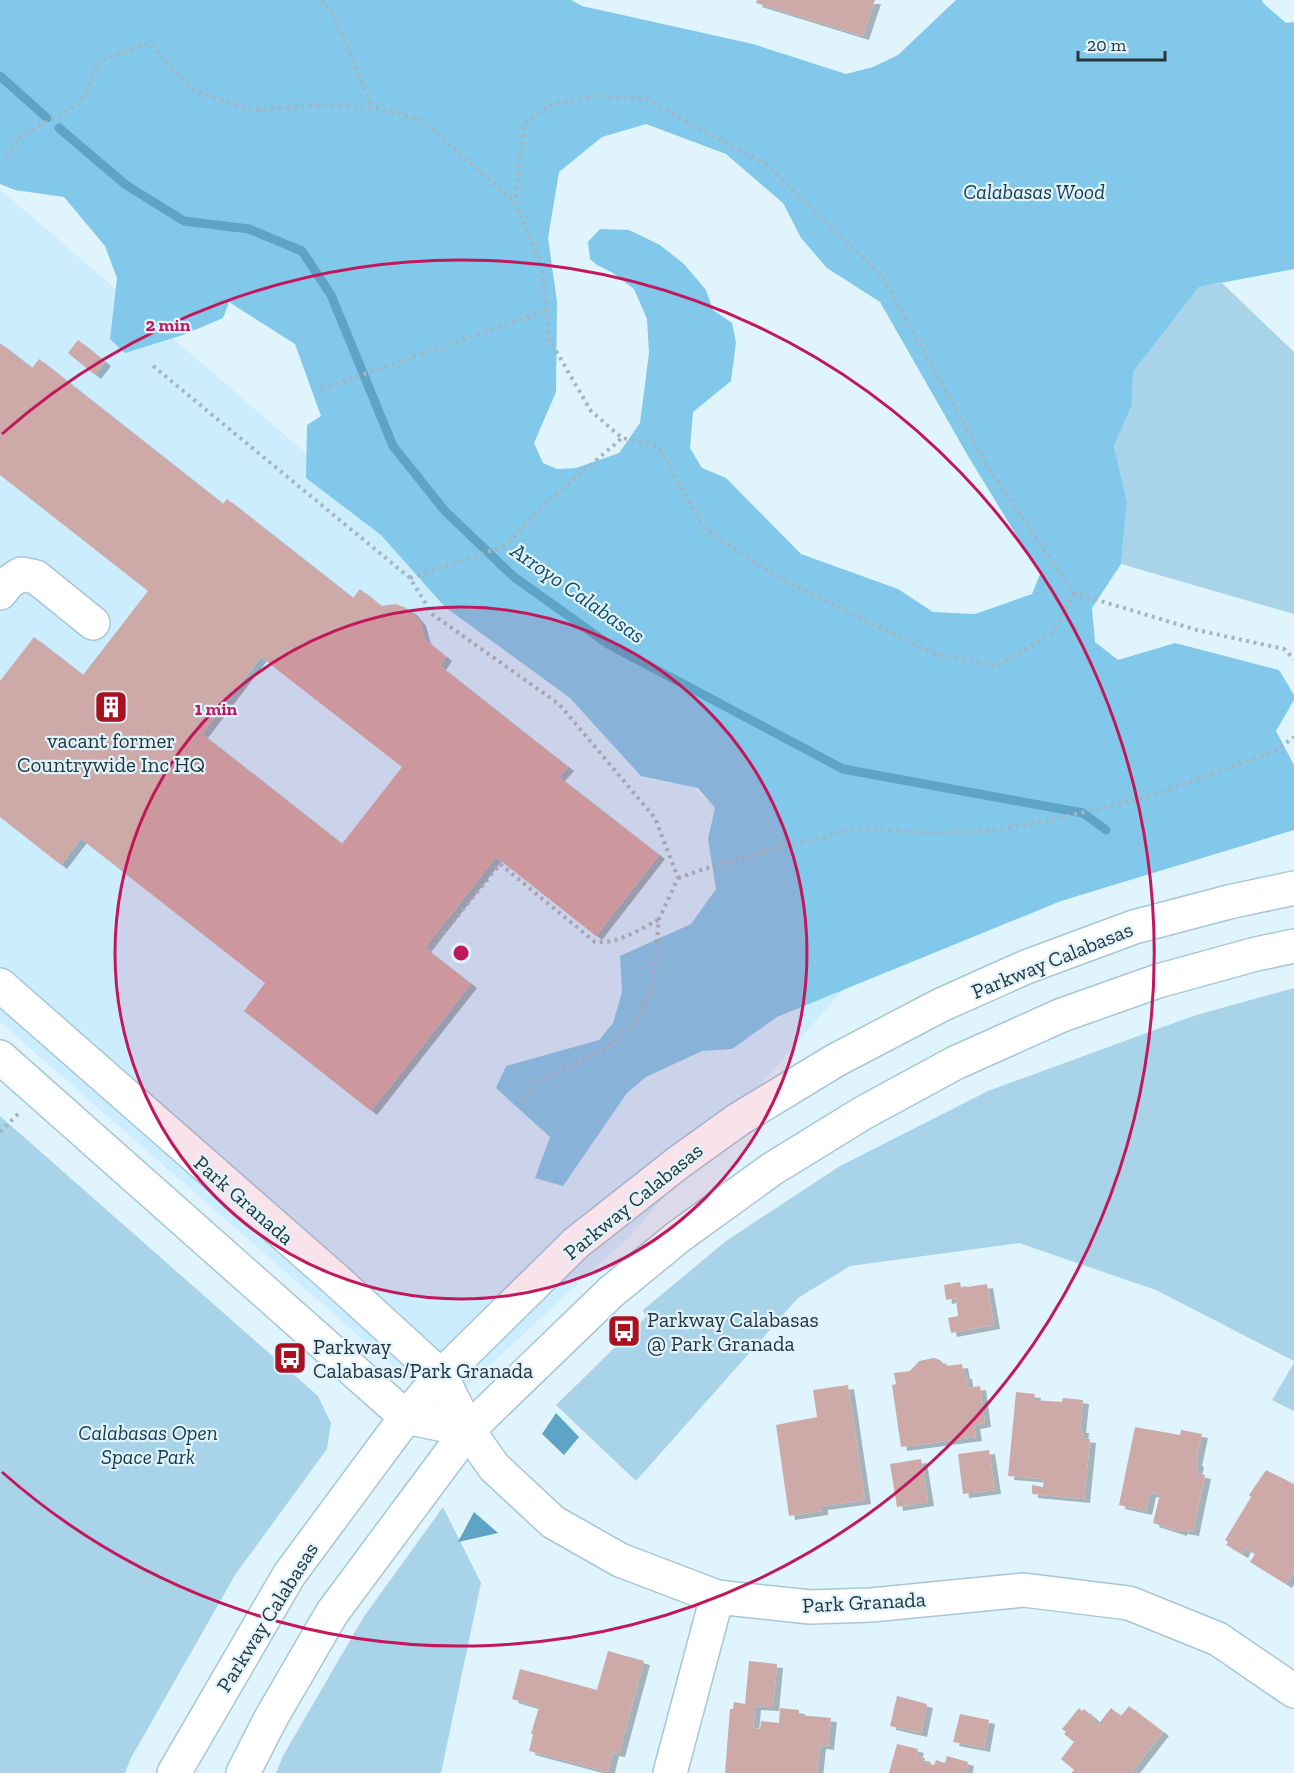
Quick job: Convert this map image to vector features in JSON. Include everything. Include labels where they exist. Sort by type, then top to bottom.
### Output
[{"type":"street","points":[[0,593],[9,582],[21,574],[36,577],[93,623]]},
{"type":"street","name":"Parkway Calabasas","points":[[174,1773],[289,1575],[406,1417],[441,1376],[576,1243],[679,1162],[739,1119],[836,1060],[941,1005],[1037,963],[1134,927],[1294,888]]},
{"type":"street","points":[[243,1773],[271,1718],[332,1613],[468,1430],[611,1292],[678,1237],[772,1169],[863,1113],[956,1063],[1062,1015],[1158,981],[1294,946]]},
{"type":"street","name":"Park Granada","points":[[0,986],[335,1279],[441,1376],[468,1430],[494,1467],[553,1522],[620,1560],[717,1597],[810,1607],[871,1605],[1024,1590],[1129,1603],[1218,1638],[1294,1690]]},
{"type":"street","points":[[0,1057],[406,1417],[468,1430]]},
{"type":"street","points":[[670,1773],[717,1597]]},
{"type":"path","points":[[322,0],[333,13],[372,107]]},
{"type":"path","points":[[7,157],[21,136],[79,104],[101,60],[149,44],[193,90],[252,110],[322,105],[372,107],[422,120],[515,203],[542,265],[549,339],[591,411],[621,438],[658,446],[704,528],[779,578],[933,653],[997,666],[1053,632],[1074,593]]},
{"type":"path","points":[[515,203],[524,126],[548,105],[596,96],[646,99],[767,165],[882,276],[986,464],[1074,593],[1197,630],[1284,649],[1294,659]]},
{"type":"path","points":[[321,389],[545,311]]},
{"type":"path","points":[[153,366],[410,578],[432,614],[559,704],[655,818],[678,878],[659,919],[652,988],[635,1024],[603,1050],[536,1083],[521,1103]]},
{"type":"path","points":[[410,578],[505,546],[551,499],[621,438]]},
{"type":"path","points":[[678,878],[718,864],[857,828],[936,832],[987,831],[1048,821],[1154,795],[1275,752],[1294,737]]},
{"type":"path","points":[[429,951],[500,864],[595,942],[601,943],[628,935],[659,919]]},
{"type":"path","points":[[578,928],[582,924]]},
{"type":"shaded area","points":[[0,189],[879,948],[630,1236],[442,1409],[0,1022]]},
{"type":"shaded area","points":[[556,1413],[579,1437],[564,1455],[542,1434]]},
{"type":"shaded area","points":[[474,1512],[498,1533],[458,1542]]},
{"type":"green space","name":"Calabasas Wood","points":[[0,0],[571,0],[582,6],[753,44],[846,74],[873,67],[898,55],[956,0],[1262,0],[1286,23],[1294,22],[1294,269],[1199,287],[1133,372],[1132,405],[1114,446],[1127,502],[1121,564],[1092,608],[1095,642],[1118,660],[1175,643],[1279,670],[1294,695],[1294,700],[1276,731],[1294,765],[1294,830],[1061,901],[777,1017],[732,1049],[702,1051],[646,1077],[627,1093],[563,1186],[535,1178],[550,1137],[496,1088],[506,1066],[599,1040],[613,1023],[622,992],[620,956],[691,924],[716,889],[708,839],[715,808],[698,788],[641,776],[570,698],[445,607],[381,535],[306,478],[307,425],[321,416],[295,344],[229,302],[223,318],[183,335],[125,353],[110,339],[117,278],[105,246],[64,197],[15,190],[0,184]],"holes":[[[646,124],[726,154],[783,203],[801,238],[827,268],[880,302],[968,456],[1040,574],[1032,594],[975,614],[933,612],[898,589],[801,554],[726,478],[702,468],[690,448],[693,412],[731,381],[736,343],[732,323],[713,310],[706,290],[684,264],[660,245],[629,230],[600,229],[588,242],[590,259],[634,289],[647,319],[649,353],[640,423],[619,453],[576,468],[557,469],[543,463],[534,443],[556,392],[557,302],[548,238],[559,172],[602,137]]]},
{"type":"green space","points":[[1222,283],[1294,352],[1294,614],[1121,564],[1127,502],[1114,446],[1132,405],[1133,372],[1199,287]]},
{"type":"green space","points":[[1294,988],[1294,1361],[1156,1290],[1019,1243],[850,1266],[798,1298],[636,1481],[556,1405],[646,1317],[643,1310],[726,1241],[840,1166],[988,1091],[1193,1016]]},
{"type":"green space","name":"Calabasas Open Space Park","points":[[0,1116],[318,1396],[331,1423],[327,1449],[235,1575],[131,1758],[125,1773],[0,1773]]},
{"type":"green space","points":[[1294,1363],[1294,1411],[1272,1400]]},
{"type":"green space","points":[[443,1507],[481,1583],[441,1773],[276,1773],[283,1756],[363,1618]]},
{"type":"building","points":[[757,0],[875,0],[863,36],[756,3]]},
{"type":"building","points":[[78,340],[105,362],[95,375],[68,353]]},
{"type":"building","name":"vacant former Countrywide Inc HQ","points":[[0,343],[32,368],[39,359],[223,504],[227,499],[353,598],[360,589],[381,606],[396,604],[411,611],[420,622],[425,640],[446,657],[440,666],[568,767],[559,777],[659,855],[596,936],[496,857],[425,948],[471,984],[371,1111],[244,1011],[265,983],[81,839],[61,865],[0,817],[0,681],[34,637],[83,675],[148,591],[0,475]],"holes":[[[261,657],[402,767],[342,844],[202,734]]]},
{"type":"building","points":[[960,1282],[961,1288],[987,1284],[994,1325],[951,1333],[948,1318],[958,1316],[956,1298],[946,1300],[944,1285]]},
{"type":"building","points":[[934,1358],[946,1366],[962,1364],[968,1388],[980,1386],[985,1423],[974,1425],[976,1437],[901,1447],[892,1385],[896,1384],[894,1373],[910,1371],[919,1361]]},
{"type":"building","points":[[848,1385],[865,1500],[822,1506],[822,1511],[789,1516],[776,1425],[817,1417],[813,1390]]},
{"type":"building","points":[[1016,1392],[1035,1394],[1034,1400],[1062,1402],[1063,1398],[1083,1400],[1080,1429],[1083,1429],[1082,1438],[1090,1439],[1084,1499],[1032,1494],[1032,1485],[1043,1487],[1044,1479],[1008,1476]]},
{"type":"building","points":[[1135,1427],[1180,1435],[1181,1430],[1202,1434],[1196,1473],[1205,1475],[1193,1532],[1181,1530],[1181,1532],[1153,1523],[1160,1494],[1150,1493],[1146,1511],[1119,1505]]},
{"type":"building","points":[[989,1450],[995,1490],[963,1494],[958,1454]]},
{"type":"building","points":[[921,1459],[928,1502],[897,1507],[890,1464]]},
{"type":"building","points":[[1266,1470],[1294,1484],[1294,1570],[1286,1584],[1250,1562],[1255,1554],[1245,1548],[1242,1554],[1226,1545],[1228,1542],[1225,1540],[1251,1497],[1249,1495]]},
{"type":"building","points":[[608,1651],[644,1661],[619,1753],[613,1752],[608,1772],[529,1751],[533,1734],[531,1734],[539,1707],[512,1699],[520,1669],[597,1690]]},
{"type":"building","points":[[749,1661],[777,1664],[773,1707],[755,1706],[753,1728],[760,1729],[761,1721],[779,1723],[780,1708],[799,1710],[799,1715],[831,1718],[828,1746],[820,1745],[817,1773],[725,1773],[730,1709],[733,1709],[734,1702],[745,1704]]},
{"type":"building","points":[[897,1696],[927,1704],[921,1733],[890,1726]]},
{"type":"building","points":[[1129,1706],[1163,1732],[1131,1773],[1071,1773],[1074,1770],[1061,1759],[1074,1742],[1064,1734],[1066,1732],[1062,1729],[1079,1708],[1082,1711],[1084,1709],[1096,1720],[1093,1723],[1097,1726],[1111,1708],[1121,1716]]},
{"type":"building","points":[[960,1714],[989,1720],[984,1748],[953,1742]]},
{"type":"building","points":[[897,1744],[918,1749],[916,1756],[925,1758],[924,1762],[934,1765],[936,1760],[945,1763],[947,1756],[968,1762],[966,1773],[889,1773]]},
{"type":"waterway","name":"Arroyo Calabasas","points":[[0,76],[47,118]]},
{"type":"waterway","name":"Arroyo Calabasas","points":[[59,128],[126,185],[184,221],[249,229],[302,251],[331,295],[393,446],[445,511],[514,577],[608,644],[843,769],[1083,813],[1106,830]]},
{"type":"place","name":"vacant former Countrywide Inc HQ","points":[[111,707]]},
{"type":"place","name":"Parkway Calabasas @ Park Granada","points":[[624,1331]]},
{"type":"place","name":"Parkway Calabasas/Park Granada","points":[[290,1358]]}]
